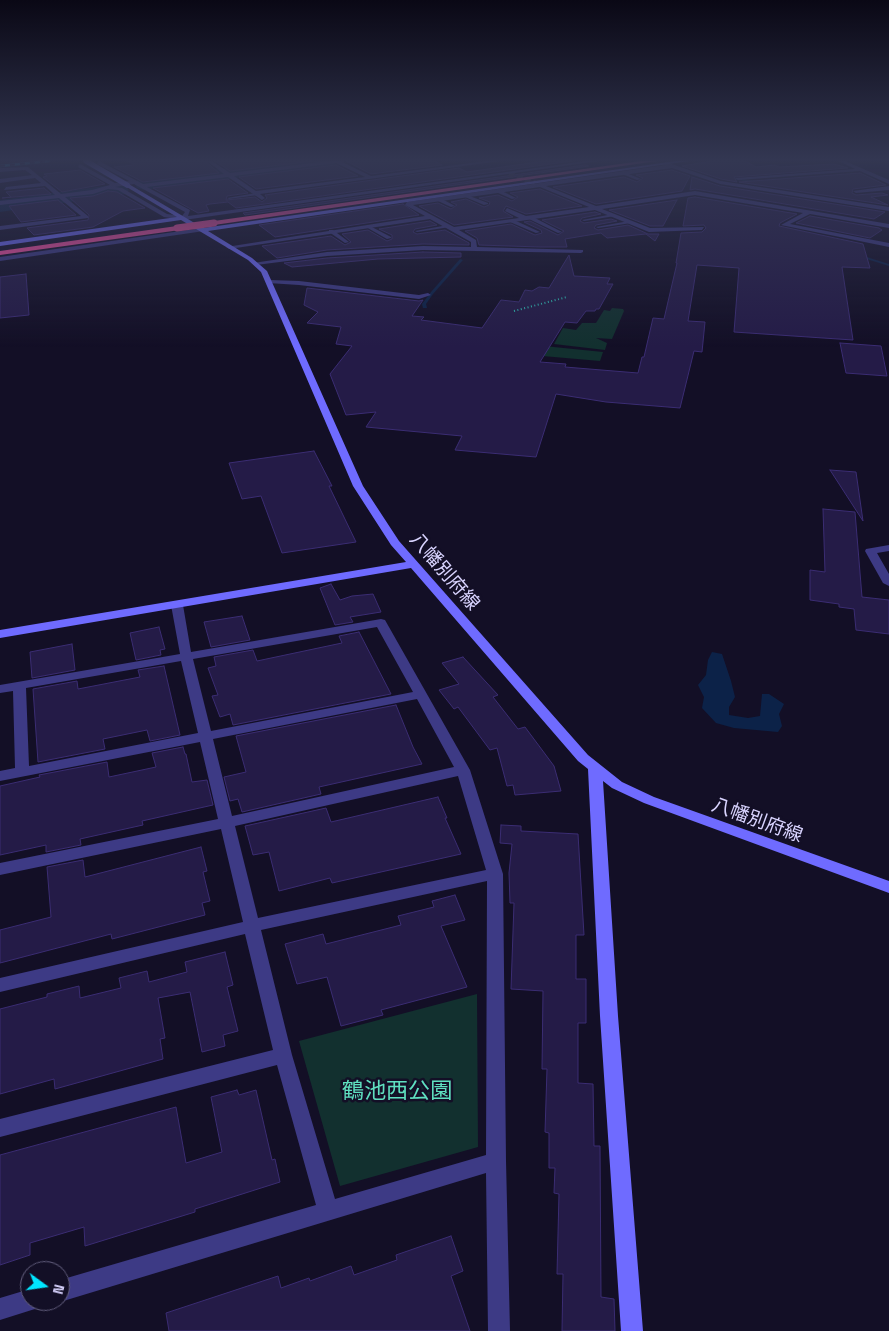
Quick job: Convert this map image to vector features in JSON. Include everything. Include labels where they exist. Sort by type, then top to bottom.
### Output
[{"type":"highway","points":[[0,248],[195,223]]},
{"type":"highway","points":[[0,253],[174,226]]},
{"type":"main road","points":[[0,244],[148,223]]},
{"type":"main road","name":"八幡別府線","points":[[192,223],[256,263],[264,270],[358,486],[395,543],[584,758],[617,785],[648,800],[889,887]]},
{"type":"main road","points":[[202,230],[252,223]]},
{"type":"main road","points":[[0,634],[414,564]]},
{"type":"main road","points":[[595,768],[610,1026],[632,1331]]},
{"type":"street","points":[[0,228],[38,223]]},
{"type":"street","points":[[229,247],[388,223]]},
{"type":"street","points":[[442,223],[474,241],[474,249]]},
{"type":"street","points":[[451,228],[494,223]]},
{"type":"street","points":[[633,223],[649,230],[702,228]]},
{"type":"street","points":[[788,223],[784,225],[889,245]]},
{"type":"street","points":[[867,223],[889,227]]},
{"type":"street","points":[[0,259],[202,230]]},
{"type":"street","points":[[256,263],[374,250],[581,251]]},
{"type":"street","points":[[889,549],[870,551],[889,583]]},
{"type":"street","points":[[177,605],[186,656],[283,1055],[328,1210]]},
{"type":"street","points":[[0,689],[381,623],[463,770],[496,874],[496,1161],[499,1331]]},
{"type":"street","points":[[19,685],[22,772]]},
{"type":"street","points":[[0,776],[420,694]]},
{"type":"street","points":[[0,869],[226,823],[463,770]]},
{"type":"street","points":[[0,985],[252,926],[496,874]]},
{"type":"street","points":[[0,1128],[283,1055]]},
{"type":"street","points":[[70,1288],[496,1161]]},
{"type":"street","points":[[0,1309],[20,1303]]},
{"type":"lane","points":[[517,223],[538,232]]},
{"type":"lane","points":[[540,223],[560,232]]},
{"type":"lane","points":[[598,227],[623,223]]},
{"type":"lane","points":[[368,226],[389,238]]},
{"type":"lane","points":[[417,231],[451,228]]},
{"type":"lane","points":[[331,231],[347,242]]},
{"type":"lane","points":[[270,282],[299,283],[419,297],[428,295]]},
{"type":"path","points":[[514,311],[567,297]]},
{"type":"green space","points":[[612,308],[623,309],[624,311],[612,339],[596,338],[607,343],[605,350],[554,344],[563,328],[576,330],[582,323],[596,323],[604,310],[610,311]]},
{"type":"green space","points":[[514,343],[603,352],[600,361],[508,353]]},
{"type":"green space","name":"鶴池西公園","points":[[477,994],[478,1147],[340,1186],[299,1041]]},
{"type":"water","points":[[712,652],[722,654],[731,681],[735,697],[729,707],[729,715],[748,718],[760,716],[762,694],[769,694],[784,704],[779,714],[782,726],[778,732],[734,728],[716,723],[702,708],[704,697],[698,685],[706,675],[708,660]]},
{"type":"building","points":[[64,223],[100,223],[93,227],[34,235],[27,228]]},
{"type":"building","points":[[272,223],[366,223],[275,237],[259,225]]},
{"type":"building","points":[[417,223],[434,223],[437,225],[415,229],[413,232],[417,234],[445,230],[469,243],[469,245],[423,244],[327,250],[277,258],[262,246],[331,236],[345,245],[351,242],[342,234],[368,230],[387,241],[392,239],[392,235],[379,229]]},
{"type":"building","points":[[451,223],[468,223],[454,225]]},
{"type":"building","points":[[526,223],[534,223],[558,235],[564,231],[548,223],[606,223],[596,225],[594,228],[598,230],[628,225],[648,234],[659,234],[655,241],[646,234],[607,238],[601,233],[565,239],[567,247],[540,247],[479,245],[477,238],[465,231],[511,224],[535,235],[542,233],[541,230]]},
{"type":"building","points":[[643,223],[665,223],[663,226],[650,226]]},
{"type":"building","points":[[684,223],[780,223],[779,226],[863,244],[870,268],[842,267],[853,340],[734,332],[739,268],[697,265],[688,321],[705,322],[702,352],[694,351],[680,408],[606,402],[556,394],[536,457],[455,450],[462,436],[366,427],[376,412],[346,415],[330,374],[352,346],[336,344],[341,327],[307,323],[318,312],[304,305],[307,288],[423,300],[412,316],[424,317],[421,320],[482,328],[501,300],[519,302],[525,290],[532,291],[539,287],[549,288],[569,255],[574,276],[610,278],[607,284],[613,284],[599,309],[586,311],[577,323],[565,322],[540,362],[566,364],[565,367],[638,373],[642,357],[644,357],[653,318],[664,319],[677,263],[681,233],[702,232],[706,228],[704,225],[683,226]]},
{"type":"building","points":[[797,223],[851,223],[882,230],[870,238]]},
{"type":"building","points":[[423,252],[461,253],[461,257],[378,259],[292,267],[284,263],[327,258]]},
{"type":"building","points":[[26,274],[29,315],[0,318],[0,277]]},
{"type":"building","points":[[840,343],[881,346],[887,376],[846,373]]},
{"type":"building","points":[[314,451],[332,486],[329,486],[356,542],[282,553],[261,496],[242,499],[229,463]]},
{"type":"building","points":[[830,470],[856,472],[863,521]]},
{"type":"building","points":[[823,509],[855,512],[862,597],[889,600],[889,634],[856,630],[854,609],[839,607],[839,604],[810,600],[810,570],[825,572]]},
{"type":"building","points":[[331,584],[340,600],[352,596],[373,594],[381,612],[350,617],[353,622],[335,625],[320,588]]},
{"type":"building","points":[[242,616],[250,640],[211,647],[204,622]]},
{"type":"building","points":[[159,627],[165,649],[160,650],[161,655],[136,660],[130,633]]},
{"type":"building","points":[[359,632],[391,694],[233,725],[230,714],[220,717],[212,696],[218,695],[208,668],[216,666],[214,657],[253,650],[257,661],[342,643],[339,636]]},
{"type":"building","points":[[72,644],[75,670],[32,678],[30,652]]},
{"type":"building","points":[[463,657],[498,695],[493,697],[518,729],[525,727],[554,766],[561,791],[515,795],[513,785],[507,786],[497,748],[490,750],[458,707],[454,709],[439,690],[459,684],[442,663]]},
{"type":"building","points":[[164,666],[180,735],[150,741],[147,730],[103,739],[105,749],[38,762],[33,689],[77,681],[78,689],[140,677],[138,670]]},
{"type":"building","points":[[396,705],[422,764],[319,787],[321,794],[242,812],[238,799],[230,801],[224,777],[246,772],[236,736]]},
{"type":"building","points":[[183,747],[192,782],[207,780],[213,805],[142,821],[143,825],[80,839],[81,845],[46,852],[46,845],[0,855],[0,786],[40,777],[39,775],[107,762],[109,777],[156,767],[152,753]]},
{"type":"building","points":[[438,797],[461,854],[332,883],[330,878],[279,891],[269,852],[253,855],[245,826],[326,808],[331,822]]},
{"type":"building","points":[[501,825],[521,826],[521,831],[578,834],[584,935],[576,935],[576,979],[586,979],[586,1023],[578,1023],[578,1083],[593,1084],[594,1146],[600,1146],[601,1297],[614,1299],[615,1331],[562,1331],[563,1274],[557,1274],[559,1194],[554,1193],[555,1168],[549,1168],[549,1133],[545,1132],[547,1069],[542,1069],[543,991],[511,989],[514,903],[510,903],[509,873],[512,844],[500,843]]},
{"type":"building","points":[[201,847],[207,871],[203,872],[210,901],[202,903],[205,915],[112,939],[111,934],[0,963],[0,930],[51,917],[47,867],[83,860],[85,877]]},
{"type":"building","points":[[455,895],[465,920],[441,926],[467,987],[381,1010],[383,1015],[341,1026],[327,977],[297,984],[285,944],[323,934],[326,944],[401,925],[398,916],[434,907],[432,901]]},
{"type":"building","points":[[225,952],[233,985],[227,987],[238,1031],[223,1035],[225,1046],[202,1052],[190,992],[158,998],[165,1038],[160,1039],[163,1059],[55,1089],[54,1079],[0,1094],[0,1009],[47,997],[47,994],[79,986],[80,998],[121,988],[119,978],[147,971],[149,982],[187,972],[185,962]]},
{"type":"building","points":[[237,1090],[239,1095],[256,1090],[272,1160],[275,1159],[280,1182],[195,1209],[195,1212],[85,1246],[84,1227],[30,1243],[30,1255],[0,1265],[0,1155],[176,1107],[186,1163],[222,1152],[211,1097]]},
{"type":"building","points":[[451,1236],[463,1271],[451,1276],[470,1331],[169,1331],[166,1313],[278,1276],[281,1288],[309,1278],[310,1281],[351,1266],[354,1275],[397,1260],[396,1255]]},
{"type":"waterway","points":[[858,255],[889,265]]},
{"type":"waterway","points":[[425,307],[424,304],[432,293],[461,260]]}]
